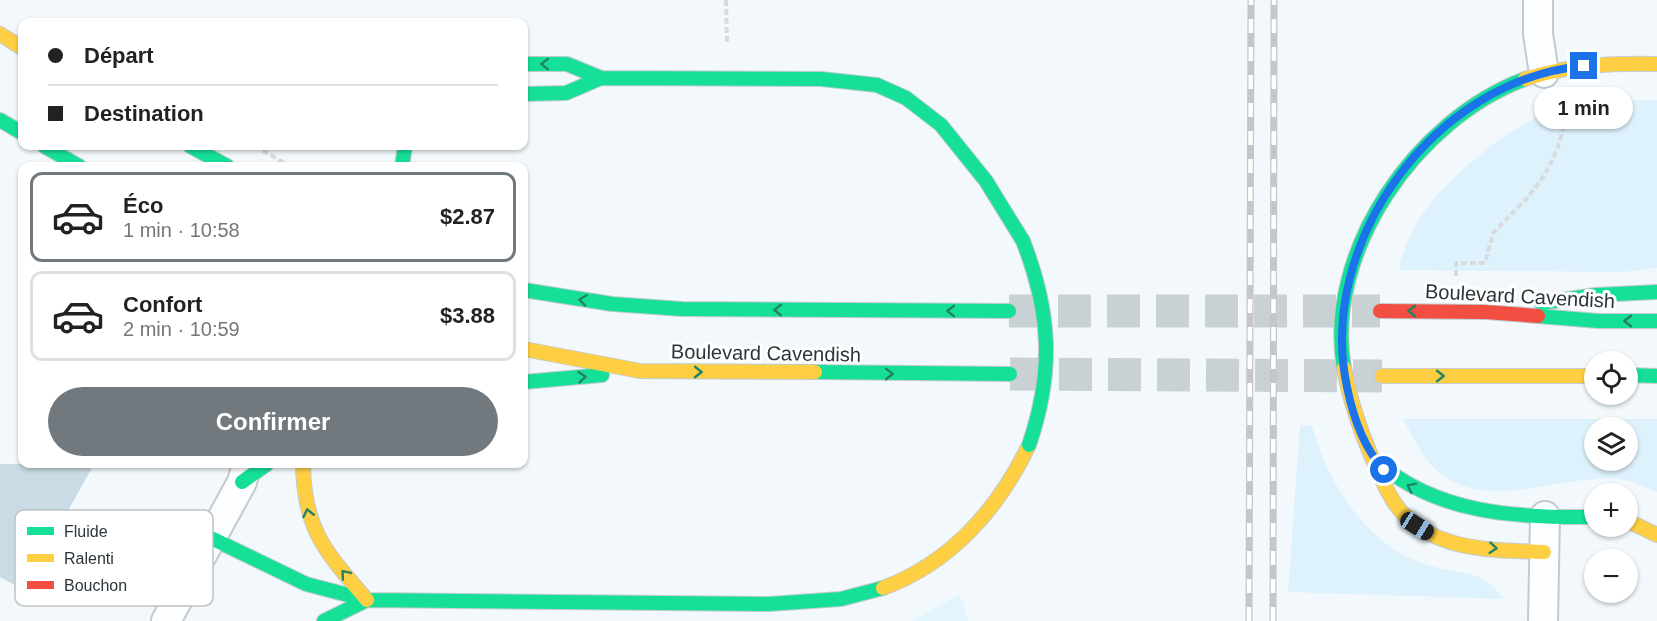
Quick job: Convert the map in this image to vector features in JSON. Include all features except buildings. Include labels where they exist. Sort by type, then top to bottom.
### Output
[{"type":"main road","points":[[0,34],[18,45]]},
{"type":"main road","points":[[528,64],[567,64],[601,78]]},
{"type":"main road","points":[[1544,552],[1487,548],[1443,539],[1430,534],[1395,507],[1387,494],[1355,415],[1341,351],[1342,320],[1347,285],[1367,225],[1393,183],[1433,139],[1463,115],[1500,90],[1544,73],[1570,68],[1619,64],[1657,64]]},
{"type":"main road","points":[[213,539],[302,583],[345,598],[770,604],[820,602],[863,594],[903,579],[955,546],[998,499],[1023,460],[1042,402],[1047,342],[1043,302],[1039,283],[1023,241],[1000,201],[969,158],[941,125],[906,98],[877,85],[821,78],[601,78],[566,93],[528,94]]},
{"type":"main road","points":[[0,120],[18,131]]},
{"type":"main road","points":[[51,150],[73,162]]},
{"type":"main road","points":[[197,150],[220,162]]},
{"type":"main road","points":[[528,291],[612,304],[682,309],[1009,311]]},
{"type":"main road","points":[[1486,312],[1596,295],[1657,292]]},
{"type":"main road","name":"Boulevard Cavendish","points":[[1380,311],[1486,312],[1598,321],[1657,321]]},
{"type":"main road","name":"Boulevard Cavendish","points":[[528,350],[640,371],[1010,374]]},
{"type":"main road","points":[[528,382],[640,371]]},
{"type":"main road","points":[[1638,375],[1657,376]]},
{"type":"main road","points":[[1382,376],[1584,376]]},
{"type":"main road","points":[[1372,456],[1393,477],[1439,499],[1474,508],[1545,516],[1584,517]]},
{"type":"main road","points":[[303,468],[304,493],[310,524],[323,547],[367,600]]},
{"type":"main road","points":[[1638,526],[1657,535]]},
{"type":"main road","points":[[324,621],[367,600]]},
{"type":"street","points":[[1538,0],[1538,34],[1544,73]]},
{"type":"street","points":[[213,532],[244,473]]},
{"type":"street","points":[[1544,621],[1545,516]]},
{"type":"street","points":[[166,621],[174,606]]},
{"type":"path","points":[[726,0],[727,77]]},
{"type":"path","points":[[1456,276],[1456,262],[1485,262],[1493,233],[1516,211],[1540,182],[1559,144],[1569,106]]},
{"type":"path","points":[[261,150],[283,162]]},
{"type":"shaded area","points":[[1657,100],[1657,268],[1623,272],[1399,270],[1413,230],[1438,195],[1482,153],[1516,128],[1548,113],[1575,106],[1616,101]]},
{"type":"shaded area","points":[[1403,419],[1584,419],[1584,471],[1638,471],[1638,419],[1657,419],[1657,492],[1638,483],[1618,479],[1594,479],[1521,490],[1474,489],[1452,481],[1432,466],[1420,450]]},
{"type":"shaded area","points":[[1300,425],[1312,426],[1323,459],[1345,499],[1368,528],[1382,540],[1412,559],[1478,577],[1486,581],[1504,599],[1288,592]]},
{"type":"shaded area","points":[[959,595],[963,601],[968,621],[912,621]]},
{"type":"tunnel","points":[[1009,311],[1380,311]]},
{"type":"tunnel","points":[[1010,374],[1382,376]]},
{"type":"railway","points":[[1249,621],[1251,0]]},
{"type":"railway","points":[[1273,621],[1274,0]]},
{"type":"traffic: fast","points":[[528,64],[567,64],[601,78],[821,79],[877,85],[906,98],[941,125],[986,181],[1023,241]]},
{"type":"traffic: fast","points":[[528,94],[566,93],[601,78]]},
{"type":"traffic: fast","points":[[1344,368],[1342,324],[1349,279],[1364,236],[1386,195],[1415,157],[1448,125],[1485,98],[1525,79]]},
{"type":"traffic: fast","points":[[0,120],[18,131]]},
{"type":"traffic: fast","points":[[51,150],[72,162]]},
{"type":"traffic: fast","points":[[197,150],[220,162]]},
{"type":"traffic: fast","points":[[403,162],[404,150]]},
{"type":"traffic: fast","points":[[1023,241],[1039,293],[1046,343],[1043,392],[1029,445]]},
{"type":"traffic: fast","points":[[528,291],[612,304],[682,309],[1009,311]]},
{"type":"traffic: fast","points":[[1541,303],[1596,295],[1657,292]]},
{"type":"traffic: fast","points":[[1538,316],[1598,321],[1657,321]]},
{"type":"traffic: fast","points":[[815,372],[1010,374]]},
{"type":"traffic: fast","points":[[528,382],[602,375]]},
{"type":"traffic: fast","points":[[1638,375],[1657,376]]},
{"type":"traffic: fast","points":[[1376,461],[1400,479],[1451,502],[1507,514],[1584,517]]},
{"type":"traffic: fast","points":[[242,482],[261,468]]},
{"type":"traffic: fast","points":[[213,539],[306,584],[367,600],[769,604],[841,599],[883,588]]},
{"type":"traffic: fast","points":[[324,621],[367,600]]},
{"type":"traffic: slow","points":[[0,34],[18,45]]},
{"type":"traffic: slow","points":[[1525,79],[1590,66],[1657,64]]},
{"type":"traffic: slow","points":[[528,350],[640,371],[815,372]]},
{"type":"traffic: slow","points":[[1344,368],[1356,415],[1373,460],[1392,500],[1410,520],[1426,532],[1464,545],[1484,549],[1544,552]]},
{"type":"traffic: slow","points":[[1382,376],[1584,376]]},
{"type":"traffic: slow","points":[[883,588],[930,564],[970,531],[1003,490],[1029,445]]},
{"type":"traffic: slow","points":[[303,468],[308,507],[320,539],[329,554],[367,600]]},
{"type":"traffic: slow","points":[[1638,526],[1657,535]]},
{"type":"traffic: jam","points":[[1380,311],[1486,312],[1538,316]]},
{"type":"route","points":[[1384,470],[1372,456],[1357,424],[1348,394],[1341,351],[1342,320],[1347,285],[1367,225],[1393,183],[1419,152],[1463,115],[1500,90],[1522,80],[1556,70],[1584,66]]}]
